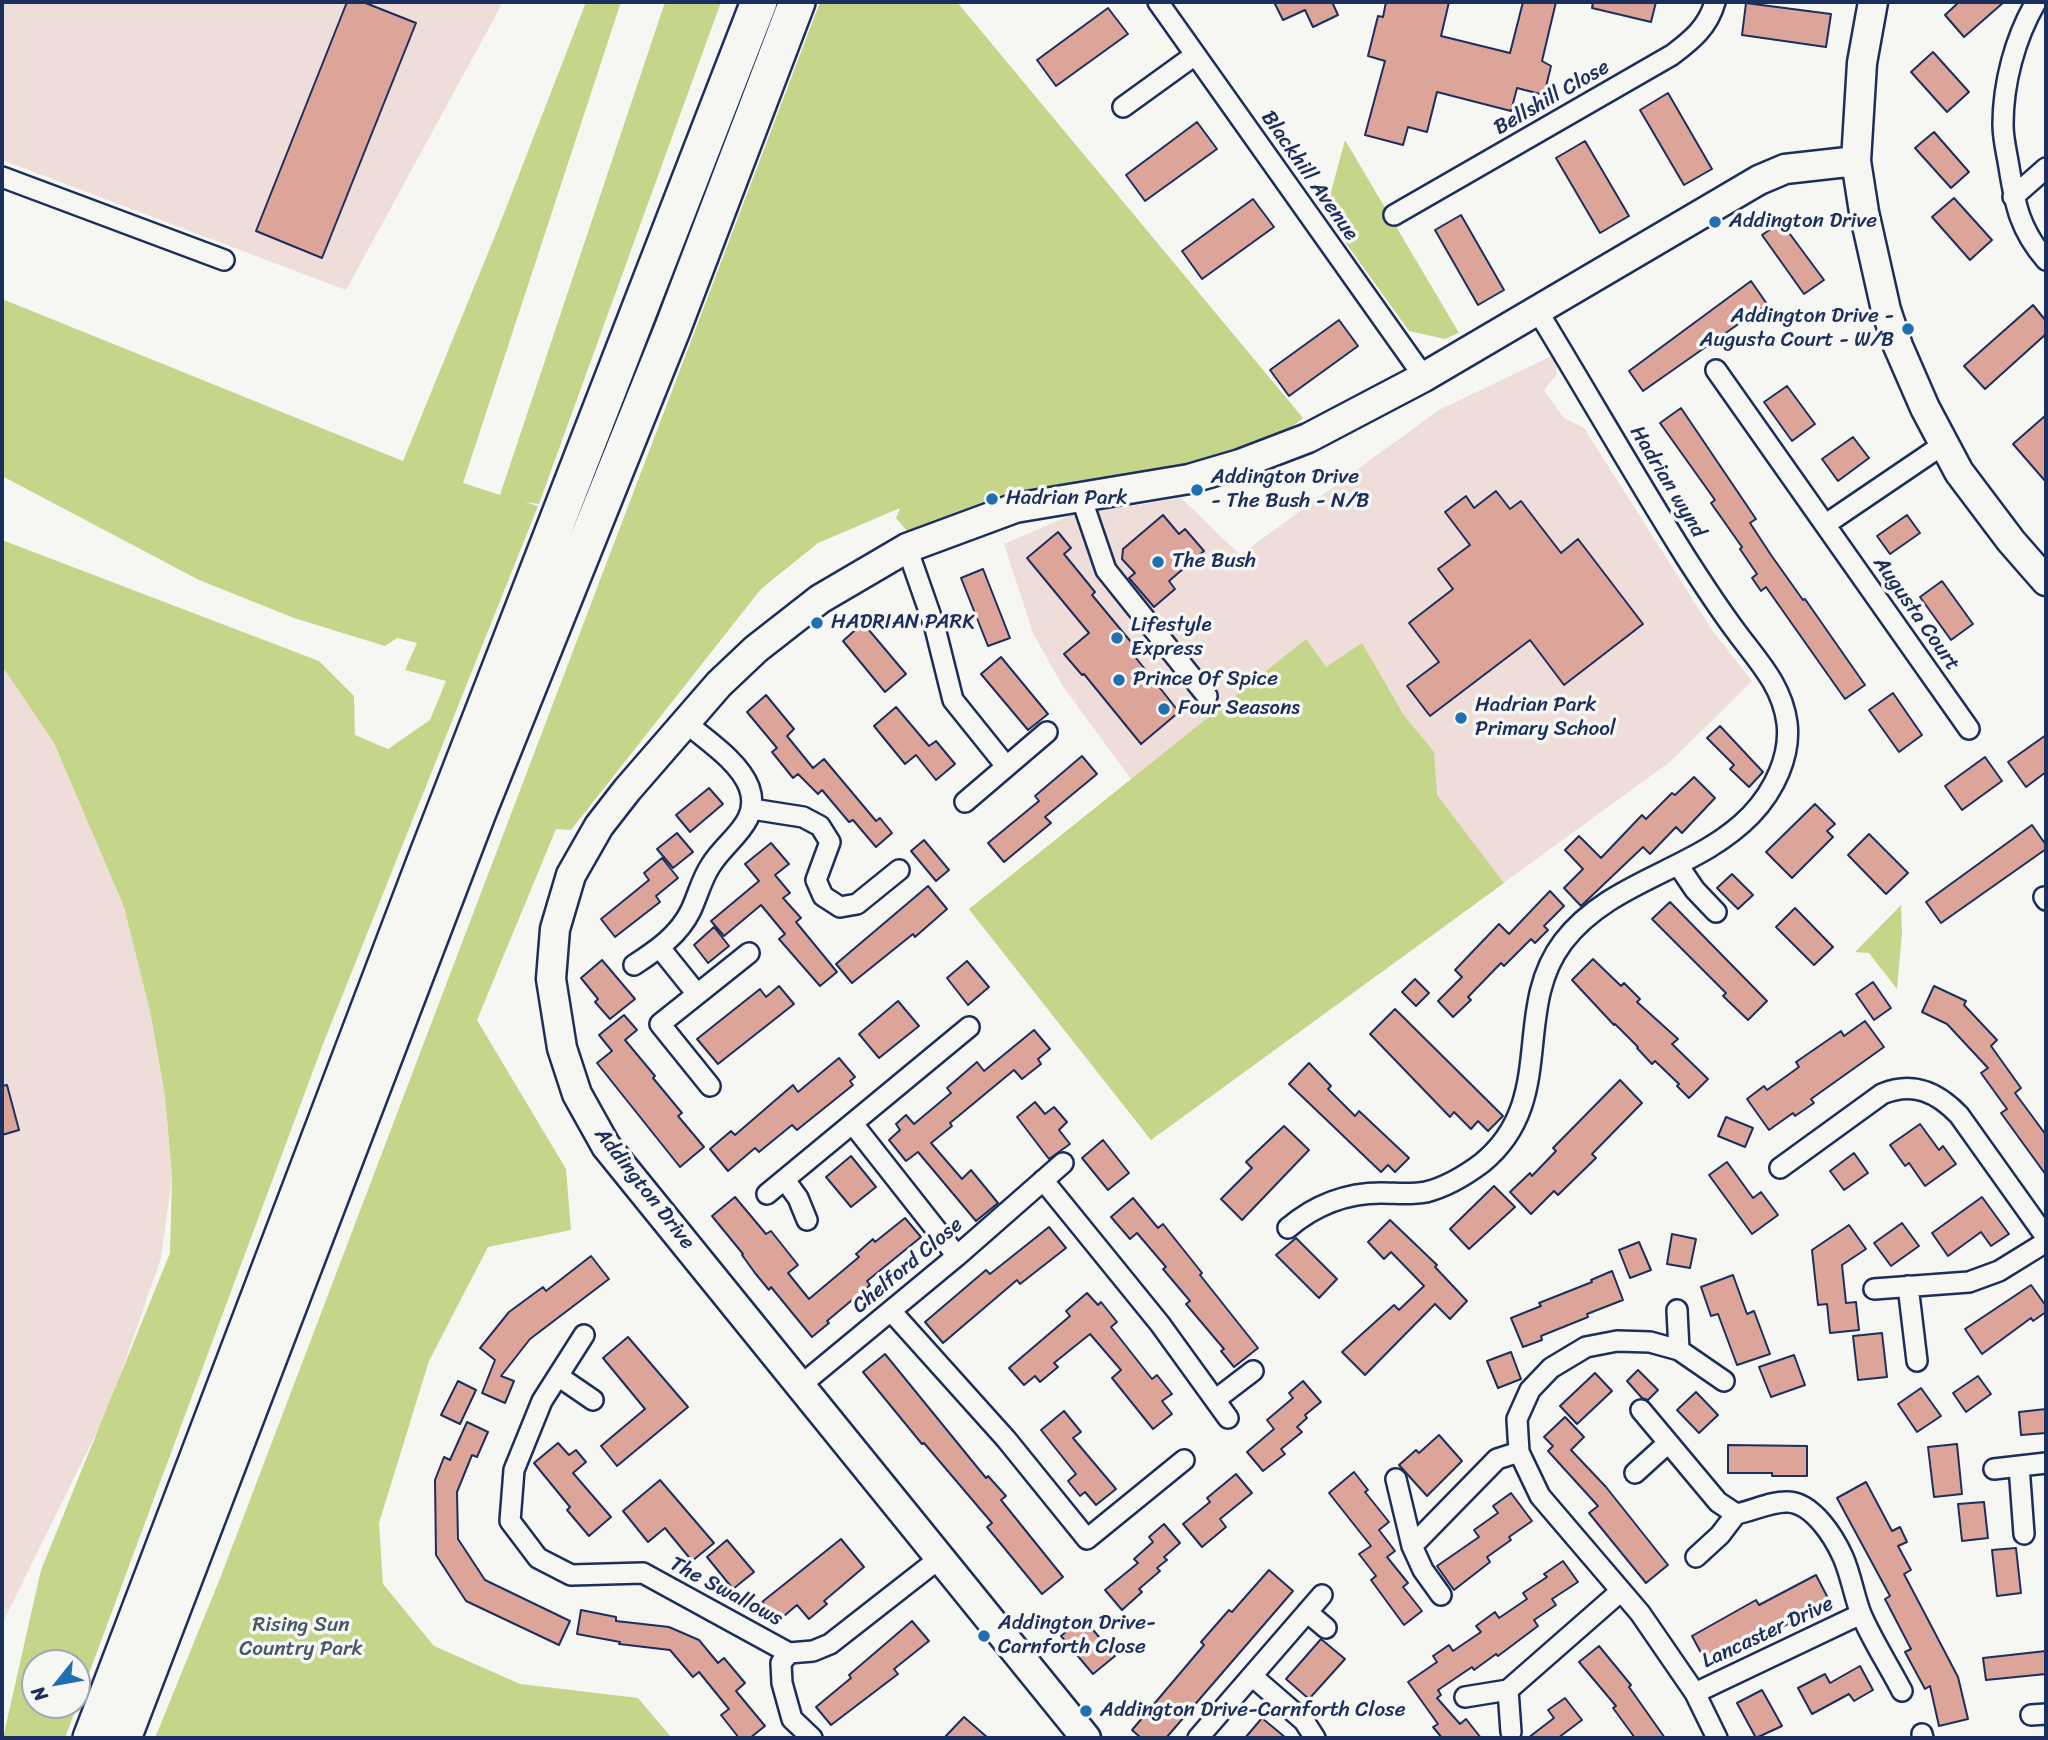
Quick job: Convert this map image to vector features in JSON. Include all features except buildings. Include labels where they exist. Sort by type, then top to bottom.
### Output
[{"type":"highway","points":[[91,1738],[424,864],[759,2]]},
{"type":"highway","points":[[123,1738],[478,812],[671,330],[797,2]]},
{"type":"street","name":"Blackhill Avenue","points":[[1158,2],[1424,377]]},
{"type":"street","name":"Bellshill Close","points":[[1394,215],[1672,55],[1700,32],[1714,2]]},
{"type":"street","points":[[1872,2],[1862,63],[1856,161],[1864,212],[1886,310],[1898,346],[1944,444],[1980,502],[2046,581]]},
{"type":"street","points":[[2036,2],[2023,24],[2008,77],[2003,126],[2013,197],[2021,224],[2046,260]]},
{"type":"street","points":[[1123,107],[1195,55]]},
{"type":"street","name":"Addington Drive","points":[[1086,1738],[606,1146],[577,1094],[562,1048],[551,979],[555,929],[571,875],[599,826],[719,684],[799,614],[843,584],[908,548],[1015,508],[1167,484],[1240,464],[1308,438],[1424,377],[1759,180],[1793,168],[1856,161]]},
{"type":"street","points":[[2013,197],[2046,168]]},
{"type":"street","points":[[2,177],[224,260]]},
{"type":"street","name":"Hadrian wynd","points":[[1537,310],[1686,558],[1735,630],[1767,670],[1783,706],[1787,724],[1784,760],[1775,780],[1753,814],[1703,852],[1678,864]]},
{"type":"street","name":"Augusta Court","points":[[1716,370],[1969,729]]},
{"type":"street","points":[[1826,524],[1944,444]]},
{"type":"street","points":[[1081,497],[1106,570],[1208,696]]},
{"type":"street","points":[[908,548],[935,628],[953,700],[1006,766]]},
{"type":"street","points":[[634,965],[660,948],[678,930],[691,911],[710,865],[743,827],[752,809],[749,787],[734,765],[685,722]]},
{"type":"street","points":[[965,802],[1047,733]]},
{"type":"street","points":[[752,809],[803,817],[820,826],[830,842],[816,880],[823,896],[840,907],[856,904],[899,870]]},
{"type":"street","points":[[1288,1228],[1313,1209],[1342,1198],[1361,1194],[1425,1192],[1448,1184],[1493,1153],[1506,1138],[1522,1107],[1532,1065],[1539,989],[1552,959],[1565,940],[1594,911],[1635,884],[1678,864],[1695,890],[1716,912]]},
{"type":"street","points":[[660,948],[697,995]]},
{"type":"street","points":[[710,1086],[660,1024],[749,953]]},
{"type":"street","points":[[768,1194],[969,1027]]},
{"type":"street","points":[[1780,1168],[1882,1094],[1895,1088],[1912,1087],[1928,1091],[1945,1100],[1959,1115],[2046,1237]]},
{"type":"street","points":[[853,1124],[957,1256]]},
{"type":"street","name":"Chelford Close","points":[[801,1385],[957,1256],[1063,1163]]},
{"type":"street","points":[[785,1180],[799,1198],[807,1220]]},
{"type":"street","points":[[1043,1180],[1160,1324],[1228,1418]]},
{"type":"street","points":[[1874,1289],[1983,1279],[2046,1242]]},
{"type":"street","points":[[1908,1286],[1917,1361]]},
{"type":"street","points":[[1677,1310],[1679,1350]]},
{"type":"street","points":[[891,1311],[1006,1439],[1087,1538],[1184,1460]]},
{"type":"street","name":"The Swallows","points":[[584,1335],[542,1401],[513,1470],[510,1521],[538,1558],[571,1575],[643,1573],[789,1653],[813,1651],[830,1644],[940,1558]]},
{"type":"street","name":"Lancaster Drive","points":[[1717,1738],[1695,1693],[1640,1613],[1540,1496],[1519,1452],[1517,1419],[1530,1390],[1551,1368],[1586,1347],[1617,1341],[1650,1342],[1679,1350],[1724,1381]]},
{"type":"street","points":[[1215,1400],[1252,1371]]},
{"type":"street","points":[[558,1376],[593,1400]]},
{"type":"street","points":[[1641,1410],[1718,1502],[1736,1514],[1720,1535],[1696,1557]]},
{"type":"street","points":[[1635,1474],[1668,1443]]},
{"type":"street","points":[[1412,1546],[1497,1459],[1519,1452]]},
{"type":"street","points":[[1994,1469],[2046,1463]]},
{"type":"street","points":[[2020,1466],[2024,1535]]},
{"type":"street","points":[[1396,1479],[1412,1546],[1423,1570],[1441,1595]]},
{"type":"street","name":"Lancaster Drive","points":[[1736,1514],[1754,1511],[1772,1503],[1790,1501],[1808,1509],[1824,1526],[1843,1557],[1861,1614],[1902,1691]]},
{"type":"street","points":[[1465,1697],[1508,1690],[1621,1591]]},
{"type":"street","points":[[1198,1738],[1322,1595]]},
{"type":"street","points":[[1307,1612],[1326,1629]]},
{"type":"street","name":"Lancaster Drive","points":[[1695,1693],[1861,1614]]},
{"type":"street","points":[[789,1653],[781,1663],[782,1683],[792,1719],[812,1738]]},
{"type":"street","points":[[1252,1675],[1304,1721],[1315,1738]]},
{"type":"street","points":[[1508,1690],[1511,1732]]},
{"type":"shaded area","points":[[2,2],[503,2],[346,290],[2,160]]},
{"type":"shaded area","name":"Hadrian Park Primary School","points":[[1554,355],[1557,374],[1544,390],[1564,418],[1584,428],[1712,630],[1752,681],[1671,761],[1151,1140],[969,910],[1131,779],[1062,685],[1033,633],[1004,544],[1069,516],[1181,498],[1240,555],[1439,410]]},
{"type":"shaded area","points":[[2,666],[54,743],[124,907],[150,1011],[165,1096],[172,1177],[161,1258],[109,1407],[2,1624]]},
{"type":"green space","points":[[586,2],[621,2],[463,483],[500,495],[665,2],[721,2],[539,504],[525,502],[538,506],[323,1044],[91,1668],[91,1649],[23,1649],[41,1570],[170,1253],[172,1177],[165,1096],[150,1011],[124,907],[54,743],[2,666],[2,540],[319,661],[354,696],[355,735],[388,749],[430,720],[446,681],[405,670],[417,643],[397,638],[385,646],[294,618],[199,580],[2,476],[2,299],[403,461],[499,226]]},
{"type":"green space","name":"Rising Sun Country Park","points":[[820,2],[957,2],[1303,418],[1273,442],[1124,476],[1006,493],[907,531],[896,518],[900,508],[818,543],[761,589],[571,830],[556,829],[477,1020],[566,1169],[571,1230],[488,1247],[429,1361],[379,1523],[383,1584],[434,1646],[520,1684],[638,1698],[672,1738],[155,1738],[221,1576]]},
{"type":"green space","points":[[1345,140],[1459,333],[1445,339],[1409,331],[1325,214]]},
{"type":"green space","points":[[1306,639],[1326,667],[1362,643],[1403,714],[1434,752],[1437,795],[1504,883],[1151,1140],[969,909]]},
{"type":"green space","points":[[1901,905],[1902,933],[1897,989],[1869,953],[1855,952]]},
{"type":"green space","points":[[21,1658],[21,1719],[72,1719],[65,1738],[3,1738]]},
{"type":"place","name":"Addington Drive","points":[[1715,222]]},
{"type":"place","name":"Addington Drive - Augusta Court - W/B","points":[[1908,329]]},
{"type":"place","name":"Addington Drive - The Bush - N/B","points":[[1197,490]]},
{"type":"place","name":"Hadrian Park","points":[[992,499]]},
{"type":"place","name":"The Bush","points":[[1158,562]]},
{"type":"place","name":"HADRIAN PARK","points":[[817,623]]},
{"type":"place","name":"Lifestyle Express","points":[[1117,638]]},
{"type":"place","name":"Prince Of Spice","points":[[1119,680]]},
{"type":"place","name":"Four Seasons","points":[[1164,709]]},
{"type":"place","name":"Hadrian Park Primary School","points":[[1461,718]]},
{"type":"place","name":"Addington Drive- Carnforth Close","points":[[984,1636]]},
{"type":"place","name":"Addington Drive-Carnforth Close","points":[[1086,1711]]}]
